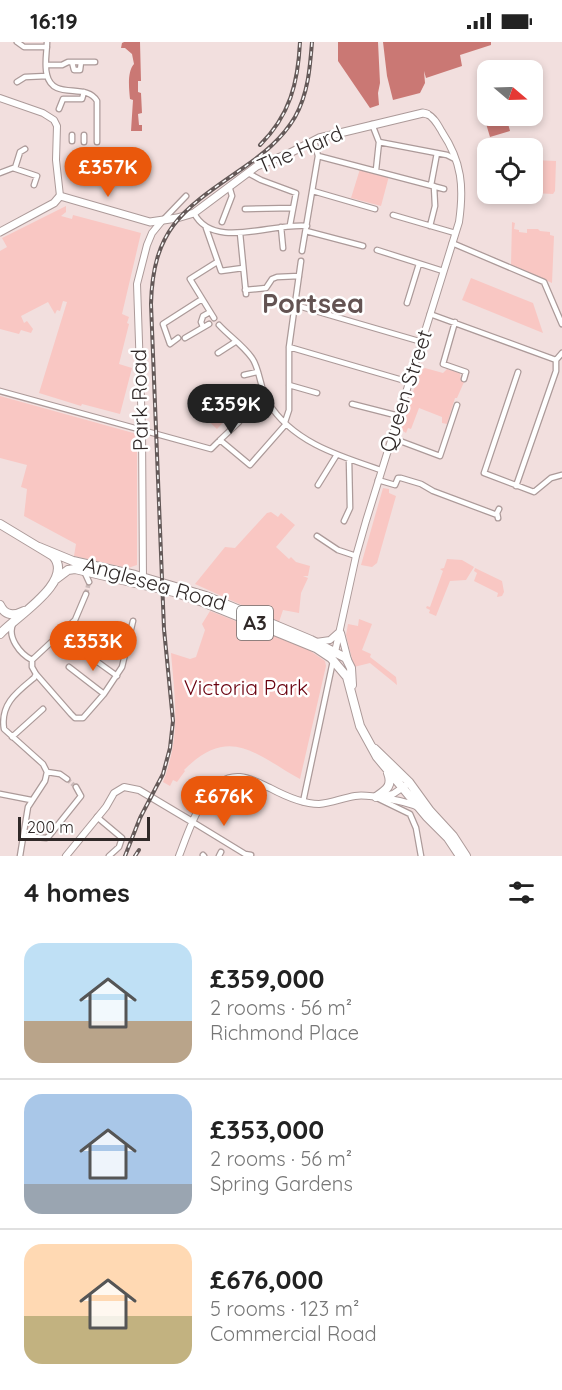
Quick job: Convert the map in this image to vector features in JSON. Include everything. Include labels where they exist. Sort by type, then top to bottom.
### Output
[{"type":"main road","name":"The Hard","points":[[161,222],[194,213],[248,172],[314,140],[372,124],[427,114]]},
{"type":"main road","points":[[1,230],[54,203],[60,196],[140,220],[152,223],[161,222]]},
{"type":"main road","name":"A3","points":[[0,524],[53,556],[59,571],[56,579]]},
{"type":"main road","name":"Anglesea Road","points":[[39,547],[74,561],[206,596],[311,640],[334,656]]},
{"type":"main road","name":"Anglesea Road","points":[[56,579],[70,569],[143,581],[224,610],[334,656]]},
{"type":"main road","points":[[0,634],[33,605],[56,579]]},
{"type":"main road","points":[[0,605],[6,613],[12,615],[33,605]]},
{"type":"main road","name":"A3","points":[[334,656],[348,661],[353,697]]},
{"type":"main road","name":"A3","points":[[334,656],[349,684],[360,726],[368,742],[388,771],[407,785],[419,807],[448,838],[460,856]]},
{"type":"main road","name":"A3","points":[[368,742],[453,836],[466,856]]},
{"type":"main road","points":[[376,797],[390,784],[388,771]]},
{"type":"street","points":[[17,42],[24,47],[47,44],[46,65],[50,82],[58,89],[84,92],[93,96],[98,103],[97,142]]},
{"type":"street","points":[[72,62],[73,70],[79,70],[81,62]]},
{"type":"street","points":[[46,65],[95,62]]},
{"type":"street","points":[[17,82],[26,76],[47,76]]},
{"type":"street","points":[[59,109],[63,99],[82,99],[84,92]]},
{"type":"street","points":[[0,98],[43,113],[54,120],[57,126],[56,160],[61,188],[60,196]]},
{"type":"street","name":"The Hard","points":[[427,114],[442,132]]},
{"type":"street","points":[[372,124],[379,142],[376,170]]},
{"type":"street","name":"Queen Street","points":[[334,656],[356,556],[460,213],[462,194],[458,161],[442,132]]},
{"type":"street","points":[[72,135],[72,141]]},
{"type":"street","points":[[84,135],[84,142]]},
{"type":"street","points":[[302,251],[318,156],[314,140]]},
{"type":"street","points":[[379,142],[447,155],[458,161]]},
{"type":"street","points":[[447,155],[451,146]]},
{"type":"street","points":[[15,168],[20,152],[25,149]]},
{"type":"street","points":[[430,226],[435,208],[432,185],[437,153]]},
{"type":"street","points":[[318,156],[444,189]]},
{"type":"street","points":[[0,173],[15,168],[37,176],[34,185]]},
{"type":"street","points":[[248,172],[261,180],[296,193],[290,225]]},
{"type":"street","points":[[222,222],[232,196],[229,186]]},
{"type":"street","points":[[313,191],[375,209]]},
{"type":"street","points":[[161,222],[186,196]]},
{"type":"street","points":[[245,209],[293,208]]},
{"type":"street","points":[[194,213],[206,228],[220,271],[243,268]]},
{"type":"street","points":[[393,214],[455,233]]},
{"type":"street","name":"Park Road","points":[[143,581],[142,429],[137,284],[147,245],[152,233],[161,222]]},
{"type":"street","points":[[206,228],[226,233],[240,233],[290,225],[363,246]]},
{"type":"street","points":[[281,227],[283,248]]},
{"type":"street","points":[[240,233],[245,292],[266,288],[272,279],[277,277],[299,276]]},
{"type":"street","points":[[452,243],[542,281],[546,285],[562,324]]},
{"type":"street","points":[[378,250],[443,271]]},
{"type":"street","points":[[220,440],[250,465],[285,423],[289,410],[289,347],[301,261]]},
{"type":"street","points":[[214,318],[190,279],[217,262]]},
{"type":"street","points":[[407,303],[419,264]]},
{"type":"street","points":[[178,338],[170,344],[163,324],[202,299]]},
{"type":"street","points":[[295,305],[422,342]]},
{"type":"street","points":[[203,327],[201,322],[203,316],[210,312]]},
{"type":"street","points":[[430,314],[556,360]]},
{"type":"street","points":[[455,322],[443,364],[466,372],[464,379]]},
{"type":"street","points":[[185,338],[209,324]]},
{"type":"street","points":[[219,325],[254,360],[266,399],[285,423],[299,435],[336,456],[381,470]]},
{"type":"street","points":[[218,353],[236,342]]},
{"type":"street","points":[[289,347],[409,382]]},
{"type":"street","points":[[516,486],[556,371],[556,360],[562,353]]},
{"type":"street","points":[[244,375],[257,372]]},
{"type":"street","points":[[518,372],[484,473],[535,492],[553,477],[562,475]]},
{"type":"street","points":[[289,385],[317,393]]},
{"type":"street","points":[[0,391],[211,449],[239,422]]},
{"type":"street","points":[[352,404],[399,416]]},
{"type":"street","points":[[392,438],[440,456],[456,405]]},
{"type":"street","points":[[318,485],[336,456]]},
{"type":"street","points":[[344,521],[350,508],[349,459]]},
{"type":"street","points":[[378,480],[394,488],[398,478],[423,484],[432,491],[497,517],[499,509]]},
{"type":"street","points":[[317,536],[341,552],[356,556]]},
{"type":"street","points":[[84,570],[89,582]]},
{"type":"street","points":[[86,594],[75,620],[32,660],[32,667],[36,674],[73,717],[80,719],[86,716],[117,676],[122,667],[133,621]]},
{"type":"street","points":[[13,623],[11,633],[16,644],[22,655],[32,660]]},
{"type":"street","points":[[311,640],[322,642],[330,640],[340,629]]},
{"type":"street","points":[[340,629],[348,661]]},
{"type":"street","points":[[59,634],[117,676]]},
{"type":"street","points":[[303,802],[334,656]]},
{"type":"street","points":[[69,667],[104,694]]},
{"type":"street","points":[[20,856],[31,800],[45,781],[47,772],[42,764],[4,729],[1,722],[2,707],[36,674]]},
{"type":"street","points":[[12,737],[43,710]]},
{"type":"street","points":[[47,772],[60,774],[67,779]]},
{"type":"street","points":[[179,856],[191,821],[214,789],[221,782],[234,777],[255,781],[303,802],[318,804],[360,795],[406,802],[419,807]]},
{"type":"street","points":[[376,797],[389,796],[407,785]]},
{"type":"street","points":[[24,836],[46,838],[49,836],[81,796],[76,787]]},
{"type":"street","points":[[66,856],[120,788],[135,789],[245,854],[251,855]]},
{"type":"street","points":[[0,794],[31,800]]},
{"type":"street","points":[[376,797],[410,814],[416,828],[421,856]]},
{"type":"street","points":[[98,817],[122,838],[119,847],[110,856]]},
{"type":"green space","points":[[543,160],[556,161],[553,194],[543,194]]},
{"type":"green space","points":[[360,169],[389,176],[381,206],[351,198]]},
{"type":"green space","points":[[66,206],[66,212],[61,216],[72,219],[73,215],[141,233],[122,314],[129,317],[127,323],[129,324],[119,364],[132,368],[120,414],[82,404],[81,406],[39,393],[67,302],[63,301],[60,311],[57,310],[55,314],[48,302],[21,316],[24,323],[27,321],[33,329],[31,333],[21,330],[19,334],[0,329],[0,251],[7,247],[2,238]]},
{"type":"green space","points":[[512,222],[515,223],[514,229],[519,232],[527,233],[527,229],[538,229],[550,232],[550,235],[554,236],[552,283],[511,265]]},
{"type":"green space","points":[[471,278],[533,303],[543,333],[462,300]]},
{"type":"green space","points":[[425,368],[443,373],[447,369],[460,373],[461,381],[464,382],[455,398],[447,424],[442,423],[442,417],[419,408],[411,429],[408,428],[406,433],[402,427],[420,370]]},
{"type":"green space","points":[[0,396],[137,434],[137,565],[128,568],[74,556],[76,544],[24,516],[27,489],[21,487],[27,465],[0,458]]},
{"type":"green space","points":[[216,398],[232,413],[217,429],[204,417]]},
{"type":"green space","points":[[383,488],[389,489],[389,493],[396,496],[377,563],[372,567],[361,565]]},
{"type":"green space","points":[[271,512],[278,517],[281,513],[295,525],[276,547],[289,559],[291,557],[296,562],[310,566],[308,576],[303,576],[308,578],[301,593],[299,613],[283,610],[279,622],[195,584],[225,547],[235,548],[267,513]]},
{"type":"green space","points":[[447,559],[462,560],[474,567],[466,580],[450,581],[436,616],[429,613],[430,610],[426,608],[430,607],[443,571],[440,569],[444,568]]},
{"type":"green space","points":[[475,568],[502,581],[504,592],[502,596],[497,597],[498,593],[474,581],[477,573],[474,571]]},
{"type":"green space","name":"Victoria Park","points":[[210,611],[309,650],[325,661],[326,666],[300,779],[256,753],[229,746],[200,756],[184,770],[177,782],[173,780],[170,786],[163,782],[172,749],[175,718],[171,653],[190,659],[196,657],[205,630],[202,624]]},
{"type":"green space","points":[[359,619],[372,624],[362,650],[371,654],[370,657],[396,677],[397,685],[370,663],[354,667],[346,635],[348,624],[358,626]]},
{"type":"shaded area","points":[[124,42],[140,42],[141,81],[138,81],[138,92],[141,93],[142,113],[138,114],[142,131],[131,131],[133,100],[130,99],[129,80],[134,64],[132,54],[125,48],[121,48]]},
{"type":"shaded area","points":[[338,42],[378,42],[379,105],[370,108],[338,61]]},
{"type":"shaded area","points":[[383,42],[491,42],[491,45],[460,55],[462,66],[426,78],[424,71],[425,83],[420,93],[393,100],[387,76]]},
{"type":"shaded area","points":[[487,126],[509,126],[510,131],[490,137]]},
{"type":"pier","points":[[290,42],[321,42],[317,78],[323,79],[303,112],[284,134],[269,123],[278,108],[285,88]]},
{"type":"tunnel","points":[[86,594],[89,582]]},
{"type":"tunnel","points":[[67,779],[76,787]]},
{"type":"railway","points":[[260,145],[279,122],[290,98],[297,71],[300,42]]},
{"type":"railway","points":[[125,856],[140,818],[163,774],[170,748],[173,721],[164,629],[151,304],[158,256],[165,238],[188,209],[265,152],[290,125],[306,90],[312,42]]},
{"type":"railway","points":[[135,856],[139,850]]},
{"type":"district","name":"Portsea","points":[[313,304]]}]
